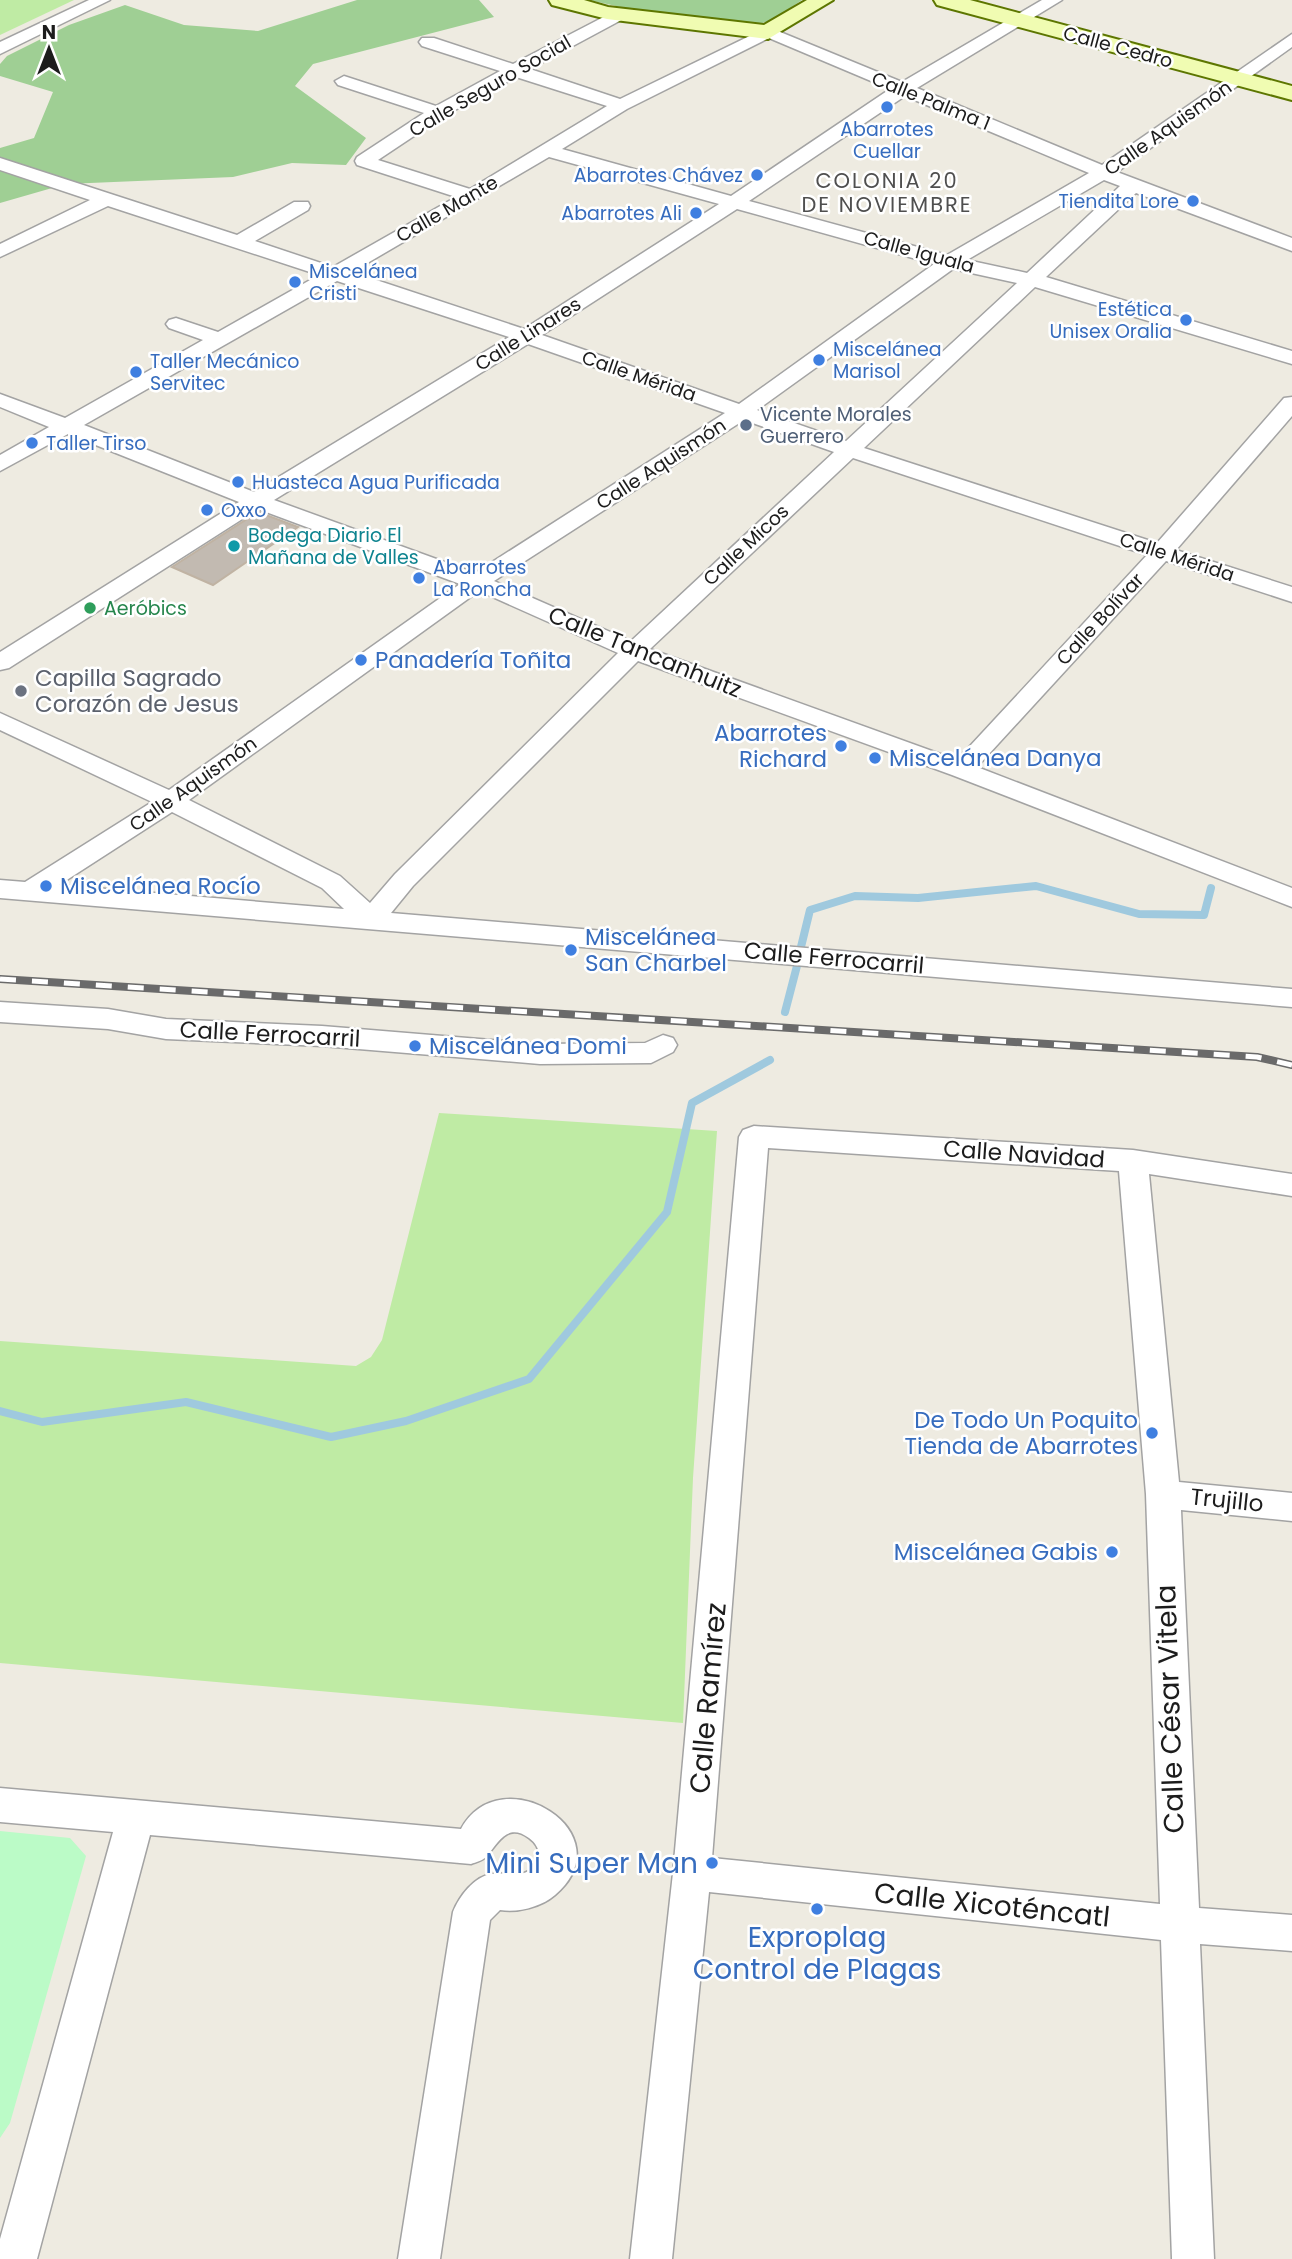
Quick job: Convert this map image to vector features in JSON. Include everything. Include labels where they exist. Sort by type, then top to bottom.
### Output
[{"type":"street","points":[[0,49],[102,0]]},
{"type":"street","name":"Calle Palma 1","points":[[559,0],[619,14],[768,33],[1133,185],[1292,245]]},
{"type":"street","name":"Calle Mante","points":[[0,464],[217,338],[472,196],[621,105],[768,33],[822,0]]},
{"type":"street","name":"Calle Cedro","points":[[945,0],[1292,93]]},
{"type":"street","name":"Calle Linares","points":[[0,663],[256,501],[526,336],[735,202],[901,89],[1054,0]]},
{"type":"street","name":"Calle Seguro Social","points":[[472,196],[364,161],[438,111],[619,14]]},
{"type":"street","name":"Calle Aquismón","points":[[31,891],[172,800],[477,582],[741,412],[949,262],[1104,172],[1292,39]]},
{"type":"street","points":[[428,42],[621,105]]},
{"type":"street","points":[[344,81],[438,111]]},
{"type":"street","name":"Calle Iguala","points":[[544,150],[949,262],[1033,280],[1292,358]]},
{"type":"street","name":"Calle Mérida","points":[[0,164],[105,201],[526,336],[847,449],[1292,595]]},
{"type":"street","name":"Calle Micos","points":[[371,919],[404,880],[634,651],[847,449],[1133,185]]},
{"type":"street","points":[[0,251],[105,201]]},
{"type":"street","points":[[238,243],[301,206]]},
{"type":"street","points":[[176,324],[217,338]]},
{"type":"street","name":"Calle Tancanhuitz","points":[[0,400],[256,501],[477,582],[634,651],[961,770],[1292,898]]},
{"type":"street","name":"Calle Bolívar","points":[[961,770],[1162,552],[1292,403]]},
{"type":"street","points":[[0,720],[172,800],[331,882],[371,919]]},
{"type":"street","name":"Calle Ferrocarril","points":[[0,889],[1292,998]]},
{"type":"street","name":"Calle Ferrocarril","points":[[0,1012],[108,1019],[166,1029],[323,1036],[540,1054],[651,1054],[663,1045]]},
{"type":"street","name":"Calle Navidad","points":[[754,1137],[1133,1161],[1292,1185]]},
{"type":"street","name":"Calle Ramírez","points":[[651,2259],[692,1873],[754,1137]]},
{"type":"street","name":"Calle César Vitela","points":[[1133,1161],[1163,1494],[1193,2259]]},
{"type":"street","name":"Trujillo","points":[[1163,1494],[1292,1507]]},
{"type":"street","points":[[0,1805],[471,1847],[483,1828],[501,1818],[521,1815],[538,1821],[551,1831],[558,1845],[558,1861],[549,1879],[523,1894],[493,1891],[472,1912],[419,2259]]},
{"type":"street","points":[[0,2245],[15,2259],[135,1819]]},
{"type":"street","name":"Calle Xicoténcatl","points":[[692,1873],[1178,1924],[1292,1933]]},
{"type":"green space","points":[[0,0],[74,0],[0,35]]},
{"type":"green space","points":[[357,0],[479,0],[494,17],[313,64],[295,86],[366,138],[346,165],[292,163],[233,177],[66,184],[0,203],[0,148],[34,138],[53,92],[0,76],[0,64],[7,56],[69,25],[125,5],[184,25],[258,31]]},
{"type":"green space","points":[[589,0],[802,0],[773,20],[755,25],[643,12]]},
{"type":"green space","points":[[439,1113],[717,1131],[693,1478],[683,1723],[0,1663],[0,1341],[356,1366],[371,1357],[382,1340]]},
{"type":"green space","points":[[0,1831],[70,1838],[86,1856],[10,2123],[0,2138]]},
{"type":"building","name":"Bodega Diario El Mañana de Valles","points":[[258,512],[298,527],[213,585],[172,567]]},
{"type":"waterway","points":[[800,951],[810,910],[855,896],[918,898],[1036,886],[1139,914],[1204,915],[1211,888]]},
{"type":"waterway","points":[[785,1012],[798,962]]},
{"type":"waterway","points":[[0,1411],[42,1422],[186,1402],[331,1437],[406,1421],[529,1379],[667,1212],[692,1103],[770,1060]]},
{"type":"railway","points":[[0,979],[1257,1057],[1292,1065]]},
{"type":"place","name":"Abarrotes Cuellar","points":[[887,107]]},
{"type":"place","name":"Abarrotes Chávez","points":[[757,175]]},
{"type":"place","name":"Tiendita Lore","points":[[1193,201]]},
{"type":"place","name":"Abarrotes Ali","points":[[696,213]]},
{"type":"place","name":"Miscelánea Cristi","points":[[295,282]]},
{"type":"place","name":"Estética Unisex Oralia","points":[[1186,320]]},
{"type":"place","name":"Miscelánea Marisol","points":[[819,360]]},
{"type":"place","name":"Taller Mecánico Servitec","points":[[136,372]]},
{"type":"place","name":"Vicente Morales Guerrero","points":[[746,425]]},
{"type":"place","name":"Taller Tirso","points":[[32,443]]},
{"type":"place","name":"Huasteca Agua Purificada","points":[[238,482]]},
{"type":"place","name":"Oxxo","points":[[207,510]]},
{"type":"place","name":"Bodega Diario El Mañana de Valles","points":[[234,546]]},
{"type":"place","name":"Abarrotes La Roncha","points":[[419,578]]},
{"type":"place","name":"Aeróbics","points":[[90,608]]},
{"type":"place","name":"Panadería Toñita","points":[[361,660]]},
{"type":"place","name":"Capilla Sagrado Corazón de Jesus","points":[[21,691]]},
{"type":"place","name":"Abarrotes Richard","points":[[841,746]]},
{"type":"place","name":"Miscelánea Danya","points":[[875,758]]},
{"type":"place","name":"Miscelánea Rocío","points":[[46,886]]},
{"type":"place","name":"Miscelánea San Charbel","points":[[571,950]]},
{"type":"place","name":"Miscelánea Domi","points":[[415,1046]]},
{"type":"place","name":"De Todo Un Poquito Tienda de Abarrotes","points":[[1152,1433]]},
{"type":"place","name":"Miscelánea Gabis","points":[[1112,1552]]},
{"type":"place","name":"Mini Super Man","points":[[712,1863]]},
{"type":"place","name":"Exproplag Control de Plagas","points":[[817,1909]]},
{"type":"district","name":"COLONIA 20 DE NOVIEMBRE","points":[[887,192]]}]
